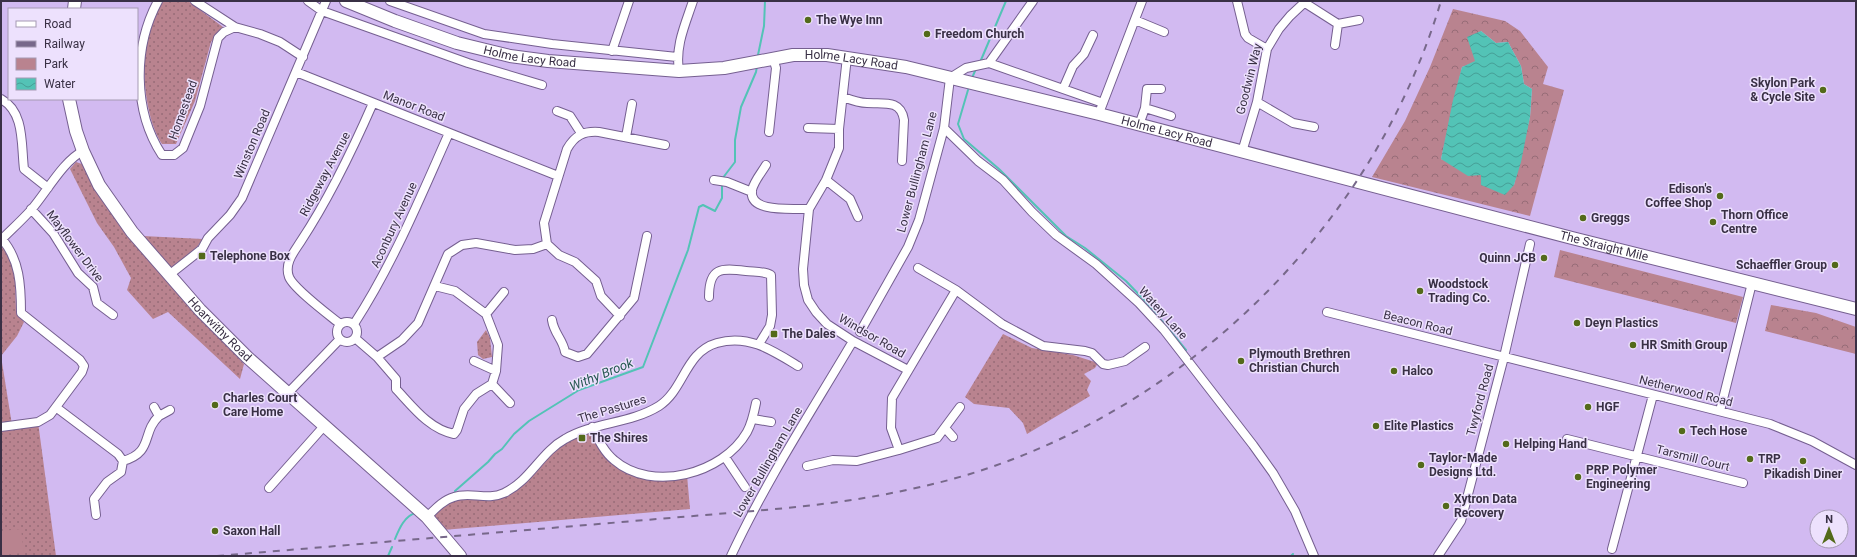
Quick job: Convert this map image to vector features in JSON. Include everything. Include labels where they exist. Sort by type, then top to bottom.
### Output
[{"type":"street","name":"Homestead","points":[[158,1],[146,28],[141,55],[140,83],[150,133],[162,155],[174,155],[183,148],[200,106],[218,38],[224,32],[235,28]]},
{"type":"street","points":[[195,1],[235,28],[280,42],[303,57]]},
{"type":"street","name":"Holme Lacy Road","points":[[308,1],[322,11],[468,63],[542,84]]},
{"type":"street","name":"Winston Road","points":[[169,275],[202,249],[208,238],[230,215],[242,198],[326,1]]},
{"type":"street","name":"Holme Lacy Road","points":[[346,1],[430,34],[485,50],[548,61],[679,71],[724,68],[774,58],[806,54],[847,57],[906,67],[1067,106],[1101,109],[1139,125],[1352,181]]},
{"type":"street","points":[[390,1],[484,34],[677,57]]},
{"type":"street","points":[[612,50],[629,1]]},
{"type":"street","points":[[679,71],[677,57],[678,48],[693,1]]},
{"type":"street","points":[[989,63],[1033,1]]},
{"type":"street","points":[[950,78],[966,68],[989,63],[1067,91],[1101,109],[1142,1]]},
{"type":"street","points":[[1237,1],[1245,34],[1248,38],[1267,48]]},
{"type":"street","points":[[1306,2],[1338,24],[1359,20]]},
{"type":"street","name":"Goodwin Way","points":[[1242,152],[1257,102],[1267,48],[1279,29],[1290,16],[1306,2]]},
{"type":"street","points":[[1135,20],[1164,32]]},
{"type":"street","points":[[1335,45],[1338,24]]},
{"type":"street","points":[[1067,106],[1067,91],[1073,66],[1084,54],[1093,34]]},
{"type":"street","points":[[766,165],[752,192],[753,198],[757,204],[766,207],[810,209],[826,180],[839,148],[839,130],[847,57]]},
{"type":"street","points":[[769,132],[776,68],[774,58]]},
{"type":"street","name":"Manor Road","points":[[296,72],[558,176]]},
{"type":"street","name":"Lower Bullingham Lane","points":[[860,332],[914,234],[944,128],[950,78]]},
{"type":"street","points":[[1139,125],[1145,108],[1147,88],[1161,89]]},
{"type":"street","points":[[843,97],[861,103],[892,104],[902,110],[904,120],[902,161]]},
{"type":"street","points":[[1,99],[10,105],[19,122],[24,169],[48,188]]},
{"type":"street","name":"Hoarwithy Road","points":[[69,100],[76,131],[83,152],[99,185],[115,210],[169,275],[200,310],[226,336],[427,517],[460,556]]},
{"type":"street","points":[[1257,102],[1293,124],[1314,127]]},
{"type":"street","name":"Ridgeway Avenue","points":[[340,324],[296,286],[290,278],[288,271],[289,259],[325,203],[342,171],[373,103]]},
{"type":"street","points":[[626,138],[632,104]]},
{"type":"street","points":[[1145,108],[1171,116]]},
{"type":"street","points":[[557,111],[570,116],[581,133]]},
{"type":"street","points":[[808,128],[839,130]]},
{"type":"street","name":"Watery Lane","points":[[944,128],[978,161],[1003,180],[1032,212],[1056,235],[1096,264],[1129,293],[1164,330],[1273,473],[1295,511],[1314,556]]},
{"type":"street","points":[[620,316],[601,296],[596,281],[574,262],[559,255],[547,244],[544,223],[558,176],[572,139],[581,133],[590,131],[599,132],[665,145]]},
{"type":"street","name":"Aconbury Avenue","points":[[354,324],[374,293],[394,256],[449,133]]},
{"type":"street","points":[[1,427],[38,422],[50,416],[82,372],[84,366],[80,360],[21,313],[21,283],[18,270],[12,254],[2,239],[31,209],[69,163],[78,154],[83,152]]},
{"type":"street","points":[[714,180],[727,182],[752,192]]},
{"type":"street","points":[[826,180],[850,199],[858,217]]},
{"type":"street","name":"The Straight Mile","points":[[1352,181],[1856,309]]},
{"type":"street","name":"Mayflower Drive","points":[[31,209],[54,233],[78,273],[93,287],[97,303],[113,315]]},
{"type":"street","name":"Windsor Road","points":[[810,209],[803,269],[804,285],[808,300],[827,324],[853,341],[908,370]]},
{"type":"street","points":[[552,320],[555,331],[564,342],[565,352],[578,357],[587,354],[634,298],[647,236]]},
{"type":"street","points":[[377,357],[402,340],[418,323],[448,254],[462,245],[476,243],[515,250],[533,249],[547,244]]},
{"type":"street","name":"Twyford Road","points":[[1438,556],[1461,521],[1504,357],[1530,244]]},
{"type":"street","points":[[918,268],[956,290],[1002,324],[1043,346],[1092,353],[1103,364],[1108,365],[1125,362],[1145,347]]},
{"type":"street","points":[[709,297],[709,283],[714,275],[721,270],[728,269],[771,275],[772,315],[770,326],[759,344]]},
{"type":"street","points":[[1720,411],[1752,283]]},
{"type":"street","points":[[355,338],[377,357],[396,379],[396,388],[416,411],[437,428],[454,434],[464,409],[476,394],[492,384],[496,371],[498,345],[486,314],[455,291],[435,286]]},
{"type":"street","points":[[899,450],[891,428],[892,398],[956,290]]},
{"type":"street","points":[[486,314],[504,292]]},
{"type":"street","name":"Beacon Road","points":[[1327,312],[1504,357]]},
{"type":"street","points":[[348,322],[354,324],[357,331],[355,338],[347,342],[340,339],[337,333],[340,324],[348,322]]},
{"type":"street","points":[[288,393],[340,339]]},
{"type":"street","name":"The Pastures","points":[[427,517],[443,502],[452,497],[463,495],[491,496],[503,494],[514,488],[531,472],[546,453],[564,439],[592,427],[622,421],[648,413],[661,405],[671,395],[695,356],[703,349],[715,344],[730,340],[742,340],[759,344],[798,366]]},
{"type":"street","name":"Lower Bullingham Lane","points":[[731,556],[744,527],[784,456],[853,341]]},
{"type":"street","name":"Netherwood Road","points":[[1504,357],[1770,424],[1812,441],[1856,465]]},
{"type":"street","points":[[474,361],[496,371]]},
{"type":"street","points":[[492,384],[510,403]]},
{"type":"street","name":"Tarsmill Court","points":[[1612,549],[1637,457],[1652,394]]},
{"type":"street","points":[[592,427],[605,452],[622,466],[636,472],[654,476],[680,476],[694,473],[725,457],[747,433],[753,419],[756,403]]},
{"type":"street","points":[[154,407],[159,416]]},
{"type":"street","points":[[807,466],[833,460],[857,461],[937,438],[960,407]]},
{"type":"street","points":[[57,408],[118,454],[123,461],[121,472],[107,482],[94,499],[96,515]]},
{"type":"street","points":[[123,461],[133,458],[142,451],[150,428],[159,416],[170,410]]},
{"type":"street","points":[[753,419],[771,422]]},
{"type":"street","points":[[269,488],[325,425]]},
{"type":"street","points":[[945,428],[953,437]]},
{"type":"street","name":"Tarsmill Court","points":[[1567,439],[1743,483]]},
{"type":"street","points":[[725,457],[745,487]]},
{"type":"green space","points":[[164,1],[188,1],[223,27],[211,42],[195,101],[176,144],[162,144],[155,130],[149,112],[144,71],[148,30],[155,14]]},
{"type":"green space","points":[[1453,9],[1505,21],[1520,31],[1548,67],[1543,84],[1564,90],[1530,216],[1372,177],[1405,121],[1430,67]],"holes":[[[1481,31],[1496,43],[1508,42],[1521,66],[1524,84],[1532,89],[1530,117],[1514,185],[1441,159],[1462,67],[1475,62]]]},
{"type":"green space","points":[[76,162],[82,164],[102,199],[163,276],[244,364],[240,379],[168,312],[153,319],[127,290],[131,278],[114,247],[97,223],[70,169]]},
{"type":"green space","points":[[143,236],[203,239],[196,248],[171,269]]},
{"type":"green space","points":[[1,245],[9,255],[15,271],[16,313],[24,322],[17,336],[1,356]]},
{"type":"green space","points":[[1560,250],[1743,297],[1736,323],[1554,277]]},
{"type":"green space","points":[[1771,305],[1816,313],[1856,327],[1856,354],[1765,331]]},
{"type":"green space","points":[[486,330],[490,338],[492,357],[483,359],[478,355],[477,342]]},
{"type":"green space","points":[[1003,334],[1032,348],[1073,355],[1098,363],[1095,368],[1084,374],[1091,381],[1087,390],[1090,396],[1027,434],[1023,423],[1009,408],[974,404],[965,397]]},
{"type":"green space","points":[[1,356],[12,425],[38,422],[56,556],[1,556]]},
{"type":"green space","points":[[593,428],[607,452],[615,460],[633,471],[654,475],[687,475],[690,509],[443,530],[427,517],[450,500],[505,495],[546,453]]},
{"type":"green space","points":[[21,529],[24,553],[1,555],[1,531]]},
{"type":"water","points":[[1481,31],[1496,43],[1508,42],[1521,66],[1524,84],[1532,89],[1530,117],[1521,162],[1514,185],[1505,195],[1481,185],[1481,175],[1468,176],[1441,159],[1453,100],[1462,67],[1475,61],[1467,37]]},
{"type":"waterway","points":[[758,55],[764,26],[765,1]]},
{"type":"waterway","points":[[981,60],[1006,1]]},
{"type":"waterway","name":"Withy Brook","points":[[722,179],[735,162],[735,140],[741,107],[756,72],[757,66]]},
{"type":"waterway","points":[[972,78],[975,71]]},
{"type":"waterway","points":[[968,90],[958,124],[964,139],[999,169],[1066,236],[1085,248],[1126,281],[1147,303],[1186,350]]},
{"type":"waterway","name":"Withy Brook","points":[[455,491],[502,449],[514,434],[529,421],[579,390],[643,367],[688,250],[699,207],[703,205],[715,211],[722,198],[722,184]]},
{"type":"waterway","points":[[395,539],[406,519],[412,514],[416,513]]},
{"type":"waterway","points":[[388,556],[392,547]]},
{"type":"railway","points":[[217,556],[817,505],[894,493],[945,481],[970,474],[1051,443],[1128,403],[1199,353],[1264,295],[1321,230],[1371,159],[1411,82],[1441,1]]},
{"type":"place","name":"The Wye Inn","points":[[808,20]]},
{"type":"place","name":"Freedom Church","points":[[927,34]]},
{"type":"place","name":"Skylon Park & Cycle Site","points":[[1823,90]]},
{"type":"place","name":"Edison's Coffee Shop","points":[[1720,196]]},
{"type":"place","name":"Greggs","points":[[1583,218]]},
{"type":"place","name":"Thorn Office Centre","points":[[1713,222]]},
{"type":"place","name":"Telephone Box","points":[[202,256]]},
{"type":"place","name":"Quinn JCB","points":[[1544,258]]},
{"type":"place","name":"Schaeffler Group","points":[[1835,265]]},
{"type":"place","name":"Woodstock Trading Co.","points":[[1420,291]]},
{"type":"place","name":"Deyn Plastics","points":[[1577,323]]},
{"type":"place","name":"The Dales","points":[[774,334]]},
{"type":"place","name":"HR Smith Group","points":[[1633,345]]},
{"type":"place","name":"Plymouth Brethren Christian Church","points":[[1241,361]]},
{"type":"place","name":"Halco","points":[[1394,371]]},
{"type":"place","name":"Charles Court Care Home","points":[[215,405]]},
{"type":"place","name":"HGF","points":[[1588,407]]},
{"type":"place","name":"Elite Plastics","points":[[1376,426]]},
{"type":"place","name":"Tech Hose","points":[[1682,431]]},
{"type":"place","name":"The Shires","points":[[582,438]]},
{"type":"place","name":"Helping Hand","points":[[1506,444]]},
{"type":"place","name":"TRP","points":[[1750,459]]},
{"type":"place","name":"Pikadish Diner","points":[[1803,461]]},
{"type":"place","name":"Taylor-Made Designs Ltd.","points":[[1421,465]]},
{"type":"place","name":"PRP Polymer Engineering","points":[[1578,477]]},
{"type":"place","name":"Xytron Data Recovery","points":[[1446,506]]},
{"type":"place","name":"Saxon Hall","points":[[215,531]]}]
